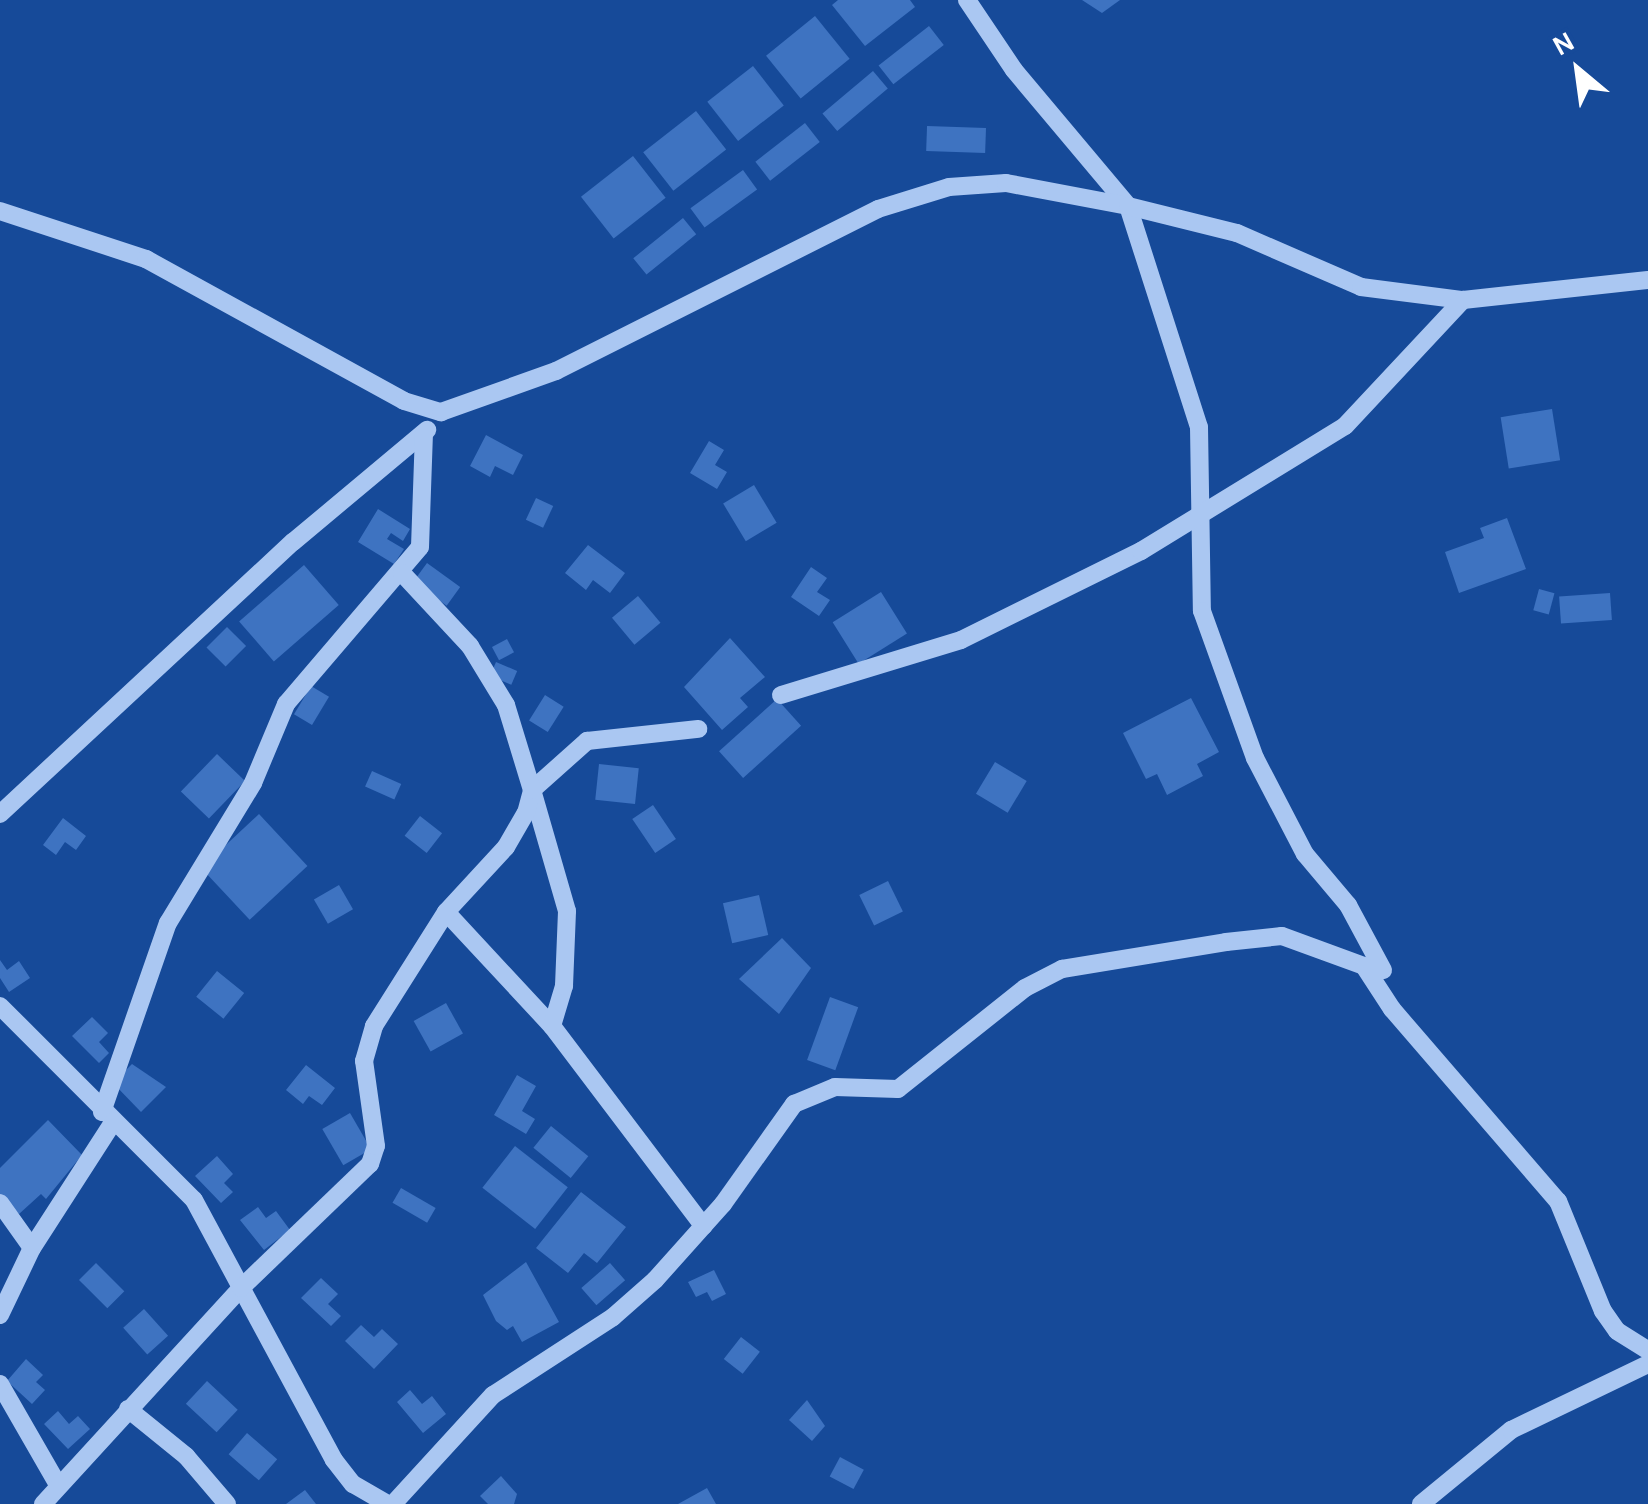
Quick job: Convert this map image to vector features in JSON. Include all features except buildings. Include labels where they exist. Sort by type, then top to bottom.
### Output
[{"type":"street","points":[[966,0],[980,26],[1128,206],[1189,379],[1205,512],[1202,611],[1255,758],[1305,854],[1348,905],[1383,970]]},
{"type":"street","points":[[0,814],[294,542],[424,433],[441,412],[556,371],[878,209],[949,188],[1006,182],[1237,233],[1360,287],[1463,300],[1648,280]]},
{"type":"street","points":[[0,211],[146,258],[404,401],[441,412]]},
{"type":"street","points":[[780,695],[961,640],[1090,578],[1205,512],[1345,426],[1463,300]]},
{"type":"street","points":[[0,1316],[32,1248],[108,1116],[168,923],[254,783],[286,704],[402,573],[420,547],[424,433]]},
{"type":"street","points":[[402,573],[470,646],[506,705],[567,911],[564,986],[552,1026]]},
{"type":"street","points":[[43,1504],[242,1288],[370,1164],[376,1146],[364,1061],[374,1026],[446,912],[506,847],[532,790],[587,740],[698,728]]},
{"type":"street","points":[[446,912],[552,1026],[703,1226]]},
{"type":"street","points":[[0,1006],[194,1200],[334,1460],[354,1484],[390,1504],[465,1420],[612,1317],[703,1226],[778,1122],[812,1092],[898,1090],[1025,988],[1062,970],[1282,936],[1364,966],[1392,1009],[1558,1201],[1602,1311],[1617,1331],[1648,1350]]},
{"type":"street","points":[[0,1204],[32,1248]]},
{"type":"street","points":[[1421,1504],[1511,1430],[1648,1364]]},
{"type":"street","points":[[0,1384],[58,1485]]},
{"type":"street","points":[[128,1409],[186,1456],[227,1504]]}]
